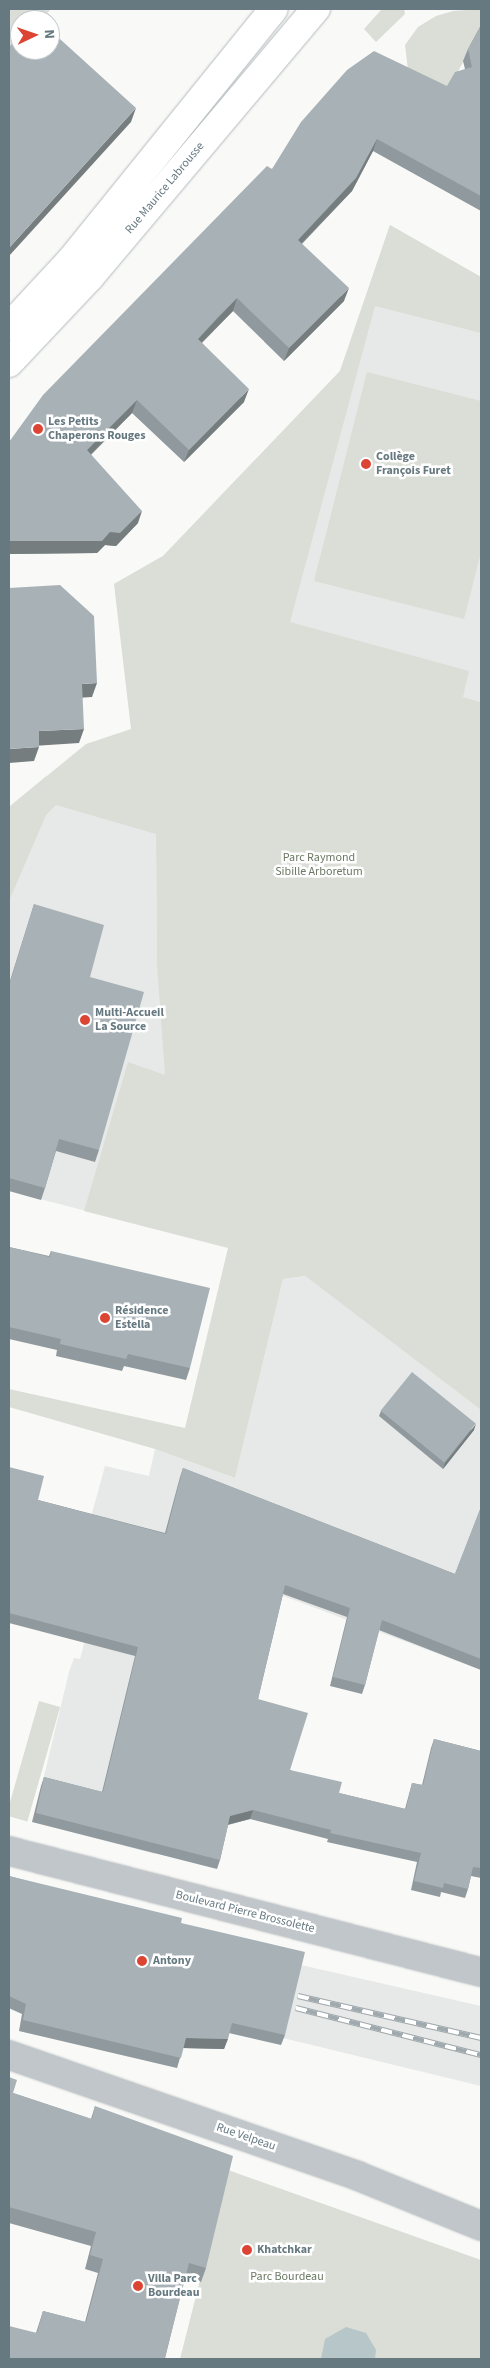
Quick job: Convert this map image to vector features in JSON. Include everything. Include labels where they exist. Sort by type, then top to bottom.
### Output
[{"type":"main road","points":[[9,327],[72,260],[274,9]]},
{"type":"main road","name":"Rue Maurice Labrousse","points":[[9,364],[90,277],[316,9]]},
{"type":"street","name":"Boulevard Pierre Brossolette","points":[[9,1851],[481,1972]]},
{"type":"street","name":"Rue Velpeau","points":[[9,2055],[358,2176],[481,2226]]},
{"type":"shaded area","name":"Collège François Furet","points":[[390,225],[481,277],[481,702],[350,666],[114,584],[163,556],[340,371]]},
{"type":"shaded area","name":"Multi-Accueil La Source","points":[[46,776],[156,834],[157,964],[218,1245],[9,1191],[9,807]]},
{"type":"shaded area","points":[[305,1276],[481,1410],[481,1670],[249,1583],[200,1669],[155,1854],[33,1822],[69,1672],[74,1658],[80,1659],[114,1530],[89,1524],[105,1466],[149,1476],[155,1449],[235,1478],[283,1279]]},
{"type":"shaded area","points":[[9,1887],[301,1965],[481,2006],[481,2086],[283,2038],[281,2045],[228,2033],[224,2048],[182,2048],[177,2068],[19,2031],[22,2014],[9,2009]]},
{"type":"shaded area","points":[[346,2327],[366,2333],[376,2350],[375,2359],[321,2359],[325,2339]]},
{"type":"green space","points":[[9,9],[51,9],[10,10],[9,56]]},
{"type":"green space","points":[[382,9],[404,9],[405,14],[376,42],[364,29]]},
{"type":"green space","points":[[481,9],[481,31],[442,99],[408,70],[405,45],[418,27],[436,16],[453,11]]},
{"type":"green space","name":"Parc Raymond Sibille Arboretum","points":[[390,225],[481,277],[481,333],[375,306],[290,622],[469,671],[463,697],[481,702],[481,1410],[305,1276],[283,1279],[235,1478],[155,1449],[9,1407],[9,1389],[185,1428],[228,1248],[84,1211],[128,1062],[165,1075],[157,964],[156,834],[56,805],[46,815],[9,901],[9,807],[86,744],[131,729],[114,584],[163,556],[340,371]]},
{"type":"green space","points":[[367,372],[481,401],[481,552],[464,619],[314,581]]},
{"type":"green space","points":[[39,1701],[60,1707],[27,1821],[9,1816],[9,1806]]},
{"type":"green space","name":"Parc Bourdeau","points":[[228,2170],[481,2260],[481,2359],[180,2359]]},
{"type":"building","points":[[481,25],[481,196],[377,139],[356,178],[298,240],[349,288],[289,348],[237,298],[217,318],[198,339],[249,389],[189,450],[137,400],[87,450],[142,511],[120,533],[110,532],[102,541],[9,541],[9,442],[43,395],[267,166],[272,169],[301,122],[347,70],[374,51],[447,86],[455,72],[472,67],[468,49]]},
{"type":"building","points":[[60,39],[136,108],[9,248],[9,47],[10,60],[60,60]]},
{"type":"building","points":[[60,585],[94,616],[97,683],[82,684],[84,729],[39,731],[39,747],[9,749],[9,588]]},
{"type":"building","points":[[34,904],[104,925],[90,977],[144,992],[99,1150],[59,1139],[45,1188],[9,1178],[9,986]]},
{"type":"building","name":"Résidence Estella","points":[[9,1247],[50,1257],[51,1251],[210,1288],[190,1368],[128,1354],[126,1359],[60,1344],[61,1339],[9,1327]]},
{"type":"building","points":[[412,1372],[476,1424],[444,1462],[381,1411]]},
{"type":"building","points":[[9,1467],[44,1476],[38,1500],[166,1534],[183,1468],[455,1574],[481,1507],[481,1659],[382,1620],[365,1685],[333,1677],[350,1608],[285,1585],[258,1699],[308,1713],[290,1770],[342,1782],[339,1793],[406,1809],[412,1783],[423,1785],[434,1739],[481,1751],[481,1868],[473,1867],[468,1889],[444,1883],[443,1888],[414,1881],[421,1853],[330,1833],[331,1830],[253,1810],[230,1816],[220,1860],[36,1813],[44,1777],[103,1792],[138,1647],[9,1613]]},
{"type":"building","points":[[9,1876],[182,1918],[181,1923],[305,1952],[285,2035],[232,2023],[228,2039],[186,2038],[181,2058],[23,2020],[26,2004],[9,1996]]},
{"type":"building","points":[[9,2077],[17,2080],[13,2093],[92,2119],[95,2106],[233,2156],[206,2268],[189,2263],[165,2358],[171,2359],[9,2359],[9,2326],[37,2333],[43,2311],[86,2322],[103,2259],[90,2255],[96,2232],[9,2207]]},
{"type":"railway","points":[[298,1996],[481,2038]]},
{"type":"railway","points":[[296,2008],[481,2055]]},
{"type":"place","name":"Les Petits Chaperons Rouges","points":[[38,429]]},
{"type":"place","name":"Collège François Furet","points":[[366,464]]},
{"type":"place","name":"Multi-Accueil La Source","points":[[85,1020]]},
{"type":"place","name":"Résidence Estella","points":[[105,1318]]},
{"type":"place","name":"Antony","points":[[142,1961]]},
{"type":"place","name":"Khatchkar","points":[[247,2250]]},
{"type":"place","name":"Villa Parc Bourdeau","points":[[138,2286]]}]
